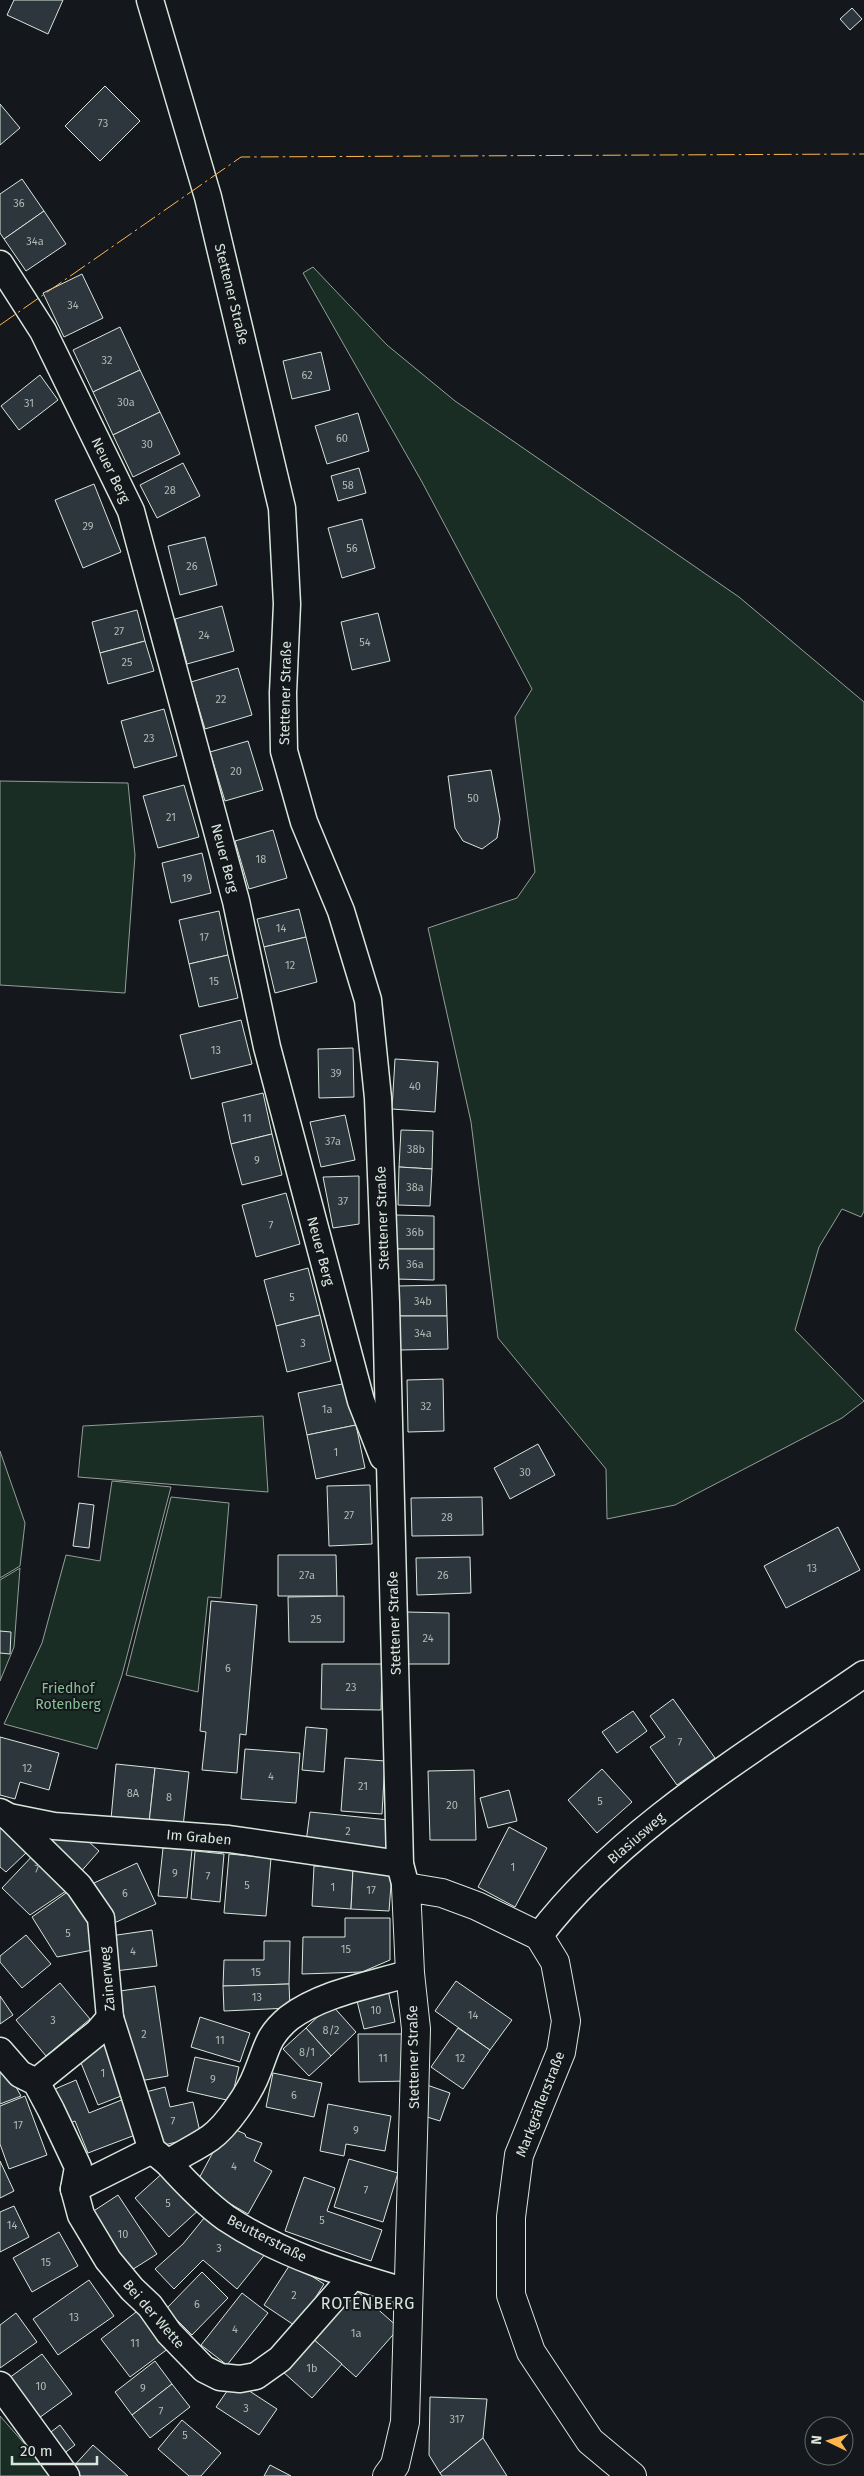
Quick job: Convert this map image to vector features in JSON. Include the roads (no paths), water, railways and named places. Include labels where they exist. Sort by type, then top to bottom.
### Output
[{"type":"street","name":"Stettener Straße","points":[[150,0],[208,197],[282,508],[287,604],[283,693],[284,751],[304,822],[341,911],[368,1000],[378,1098],[403,1875],[416,2029],[407,2292],[405,2422],[391,2471]]},
{"type":"street","name":"Neuer Berg","points":[[0,264],[42,331],[131,511],[236,901],[267,1046],[361,1401],[390,1475]]},
{"type":"street","name":"Blasiusweg","points":[[539,1936],[562,1906],[652,1821],[864,1674]]},
{"type":"street","name":"Im Graben","points":[[4,1815],[54,1826],[229,1839],[403,1875]]},
{"type":"street","name":"Zainerweg","points":[[4,1815],[80,1886],[101,1918],[110,2018],[160,2156]]},
{"type":"street","points":[[403,1875],[477,1906],[539,1936]]},
{"type":"street","name":"Markgräflerstraße","points":[[539,1936],[555,1962],[566,2021],[561,2052],[519,2155],[511,2217],[512,2295],[531,2352],[590,2441],[632,2476]]},
{"type":"street","points":[[74,2189],[212,2137],[231,2115],[257,2074],[267,2042],[289,2019],[310,2006],[344,1993],[410,1973]]},
{"type":"street","points":[[0,2051],[20,2074],[36,2082],[98,2032],[110,2018]]},
{"type":"street","name":"Bei der Wette","points":[[36,2082],[78,2167],[74,2189],[81,2215],[108,2260],[204,2370],[220,2377],[240,2379],[256,2376],[280,2359],[353,2276]]},
{"type":"street","name":"Beutterstraße","points":[[160,2156],[192,2190],[226,2218],[270,2243],[353,2276],[407,2292]]},
{"type":"street","points":[[0,2385],[66,2476]]},
{"type":"district","name":"ROTENBERG","points":[[368,2303]]},
{"type":"park label","name":"Friedhof Rotenberg","points":[[68,1696]]}]
